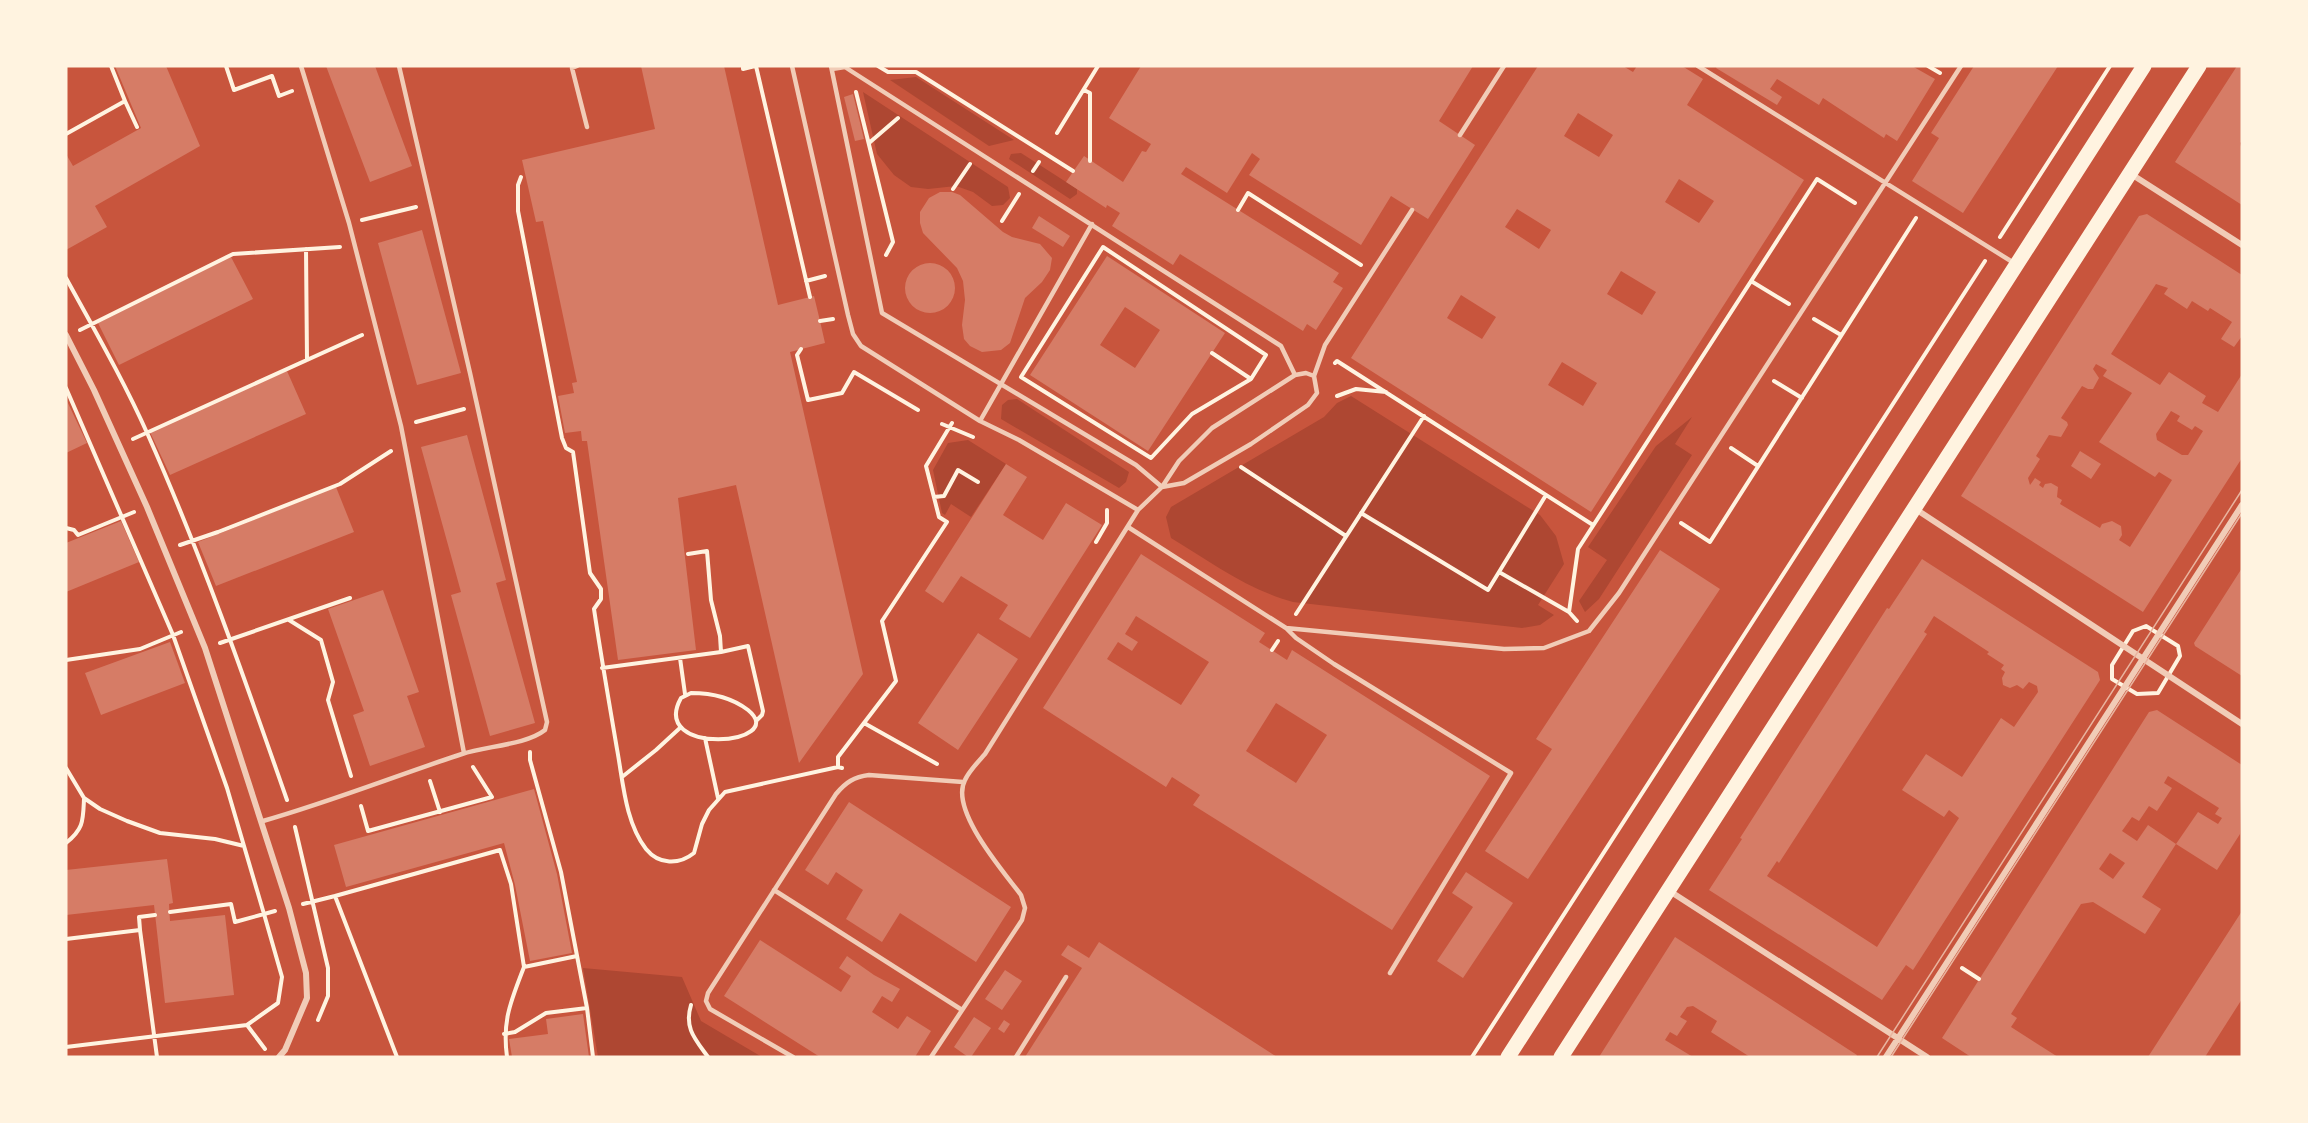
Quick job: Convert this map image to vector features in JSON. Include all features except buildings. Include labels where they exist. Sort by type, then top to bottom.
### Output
[{"type":"main road","points":[[1508,1057],[2018,266],[2144,66]]},
{"type":"main road","points":[[1561,1057],[2199,66]]},
{"type":"street","points":[[2130,174],[2242,245]]},
{"type":"street","points":[[66,335],[147,507],[205,648],[289,908],[306,973],[307,998],[285,1050],[279,1057]]},
{"type":"street","points":[[1886,1057],[2242,506]]},
{"type":"street","points":[[1913,507],[2242,724]]},
{"type":"street","points":[[1668,890],[1927,1057]]},
{"type":"lane","points":[[301,66],[356,246],[405,442],[464,753]]},
{"type":"lane","points":[[262,821],[310,808],[464,753],[530,739],[545,730],[547,714],[399,66]]},
{"type":"lane","points":[[577,66],[572,68],[587,127]]},
{"type":"lane","points":[[792,66],[848,315],[857,341],[861,346],[980,421],[1019,440],[1138,510]]},
{"type":"lane","points":[[1460,135],[1504,66]]},
{"type":"lane","points":[[1698,66],[2018,266]]},
{"type":"lane","points":[[1287,628],[1504,649],[1544,648],[1589,631],[1619,593],[1961,66]]},
{"type":"lane","points":[[1162,487],[1136,465],[1001,382],[882,313],[831,68],[845,67],[1281,346],[1295,375]]},
{"type":"lane","points":[[1162,487],[1184,483],[1251,444],[1308,405],[1317,393],[1314,376],[1325,345],[1412,210]]},
{"type":"lane","points":[[980,421],[1092,224]]},
{"type":"lane","points":[[931,1057],[1022,920],[1025,908],[1022,895],[971,825],[963,805],[963,782],[985,754],[1138,510],[1162,487],[1179,461],[1212,428],[1269,391],[1295,375],[1306,373],[1314,376]]},
{"type":"lane","points":[[1128,527],[1287,628],[1296,638],[1334,664],[1511,773],[1390,973]]},
{"type":"lane","points":[[793,1057],[710,1009],[706,1001],[708,993],[845,783],[857,777],[869,775],[963,782]]},
{"type":"lane","points":[[774,890],[962,1010]]},
{"type":"lane","points":[[1016,1057],[1066,977]]},
{"type":"path","points":[[111,66],[137,127]]},
{"type":"path","points":[[226,66],[234,90],[272,75],[279,96],[307,85]]},
{"type":"path","points":[[743,66],[743,69],[755,66],[810,297]]},
{"type":"path","points":[[878,66],[888,72],[916,72],[1073,171]]},
{"type":"path","points":[[1057,133],[1098,66]]},
{"type":"path","points":[[1472,1057],[2110,66]]},
{"type":"path","points":[[855,88],[893,242],[882,264]]},
{"type":"path","points":[[1083,90],[1090,93],[1090,161]]},
{"type":"path","points":[[66,134],[125,101]]},
{"type":"path","points":[[869,143],[909,108]]},
{"type":"path","points":[[953,189],[978,151]]},
{"type":"path","points":[[521,177],[518,185],[518,211],[562,438],[566,448],[573,452],[590,573],[601,589],[601,599],[594,609],[602,668],[630,813],[642,843],[653,856],[669,862],[680,861],[694,853],[702,824],[718,798],[734,789],[838,767],[869,775]]},
{"type":"path","points":[[1569,612],[1578,549],[1817,179],[1867,211]]},
{"type":"path","points":[[1002,221],[1020,192]]},
{"type":"path","points":[[1238,210],[1248,193],[1372,272]]},
{"type":"path","points":[[349,223],[431,203]]},
{"type":"path","points":[[1679,522],[1710,542],[1917,217]]},
{"type":"path","points":[[66,335],[232,254],[356,246]]},
{"type":"path","points":[[1103,248],[1266,355],[1251,379],[1192,414],[1151,458],[1021,377],[1103,248]]},
{"type":"path","points":[[306,249],[307,360]]},
{"type":"path","points":[[806,281],[829,276]]},
{"type":"path","points":[[119,445],[377,328]]},
{"type":"path","points":[[801,349],[797,355],[808,400],[842,393],[854,372],[918,410]]},
{"type":"path","points":[[1212,353],[1269,391]]},
{"type":"path","points":[[1314,376],[1337,361],[1593,525]]},
{"type":"path","points":[[1771,379],[1802,398]]},
{"type":"path","points":[[66,388],[68,398],[123,516],[173,635],[227,788],[282,978],[278,1003],[247,1024],[66,1047]]},
{"type":"path","points":[[1337,396],[1356,389],[1387,393]]},
{"type":"path","points":[[401,426],[478,405]]},
{"type":"path","points":[[1287,628],[1424,416]]},
{"type":"path","points":[[838,767],[838,757],[896,681],[882,621],[947,522],[939,517],[926,466],[952,423]]},
{"type":"path","points":[[165,550],[218,532],[340,484],[405,442]]},
{"type":"path","points":[[1728,446],[1758,466]]},
{"type":"path","points":[[1235,463],[1347,536]]},
{"type":"path","points":[[934,497],[944,495],[958,470],[978,482]]},
{"type":"path","points":[[1361,513],[1488,591],[1546,495]]},
{"type":"path","points":[[66,528],[74,530],[78,535],[147,507]]},
{"type":"path","points":[[688,554],[707,551],[711,600],[720,636],[721,652]]},
{"type":"path","points":[[1499,572],[1569,612],[1589,631]]},
{"type":"path","points":[[205,648],[350,598]]},
{"type":"path","points":[[289,620],[321,640],[333,682],[328,700],[368,831],[492,797],[464,753]]},
{"type":"path","points":[[66,660],[140,649],[196,627]]},
{"type":"path","points":[[602,668],[721,652],[748,646],[763,711],[756,721]]},
{"type":"path","points":[[680,658],[685,694],[678,703],[677,710],[681,727],[705,738],[731,739],[751,733],[756,727],[753,714],[725,697],[705,693],[685,694]]},
{"type":"path","points":[[864,723],[944,768],[946,780]]},
{"type":"path","points":[[622,777],[681,727]]},
{"type":"path","points":[[705,738],[718,798]]},
{"type":"path","points":[[530,739],[531,760],[561,872],[594,1057]]},
{"type":"path","points":[[425,767],[440,812]]},
{"type":"path","points":[[66,768],[84,798],[100,809],[160,833],[215,839],[244,846]]},
{"type":"path","points":[[66,843],[83,824],[84,798]]},
{"type":"path","points":[[170,912],[231,904],[235,922],[501,850],[511,884],[524,967],[509,1007],[504,1034],[507,1057]]},
{"type":"path","points":[[335,896],[397,1057]]},
{"type":"path","points":[[155,915],[139,917],[157,1057]]},
{"type":"path","points":[[66,939],[140,930]]},
{"type":"path","points":[[524,967],[577,956]]},
{"type":"path","points":[[706,1001],[690,1006],[689,1022],[690,1033],[708,1057]]},
{"type":"path","points":[[504,1034],[515,1032],[546,1013],[587,1008]]},
{"type":"path","points":[[247,1024],[271,1057]]},
{"type":"shaded area","points":[[916,77],[1014,140],[989,146],[890,80]]},
{"type":"shaded area","points":[[863,92],[1008,187],[1010,198],[1003,205],[992,206],[973,192],[956,186],[928,189],[911,187],[894,175],[877,154]]},
{"type":"shaded area","points":[[1021,153],[1077,189],[1077,194],[1070,199],[1009,159],[1011,154]]},
{"type":"shaded area","points":[[1351,396],[1540,515],[1556,536],[1564,564],[1538,605],[1554,615],[1540,625],[1522,628],[1293,602],[1245,583],[1171,538],[1166,517],[1171,507],[1324,417],[1337,403]]},
{"type":"shaded area","points":[[1017,399],[1129,472],[1126,482],[1119,488],[1001,419],[1002,405],[1008,400]]},
{"type":"shaded area","points":[[1692,417],[1675,444],[1692,455],[1599,599],[1585,612],[1579,601],[1607,560],[1588,547],[1656,446]]},
{"type":"shaded area","points":[[968,440],[1006,464],[971,517],[951,504],[945,515],[942,513],[933,470],[948,443]]},
{"type":"shaded area","points":[[583,968],[682,977],[701,1021],[762,1057],[598,1057]]},
{"type":"tram line","points":[[1877,1057],[2242,490]]},
{"type":"tram line","points":[[1891,1057],[2242,513]]}]
